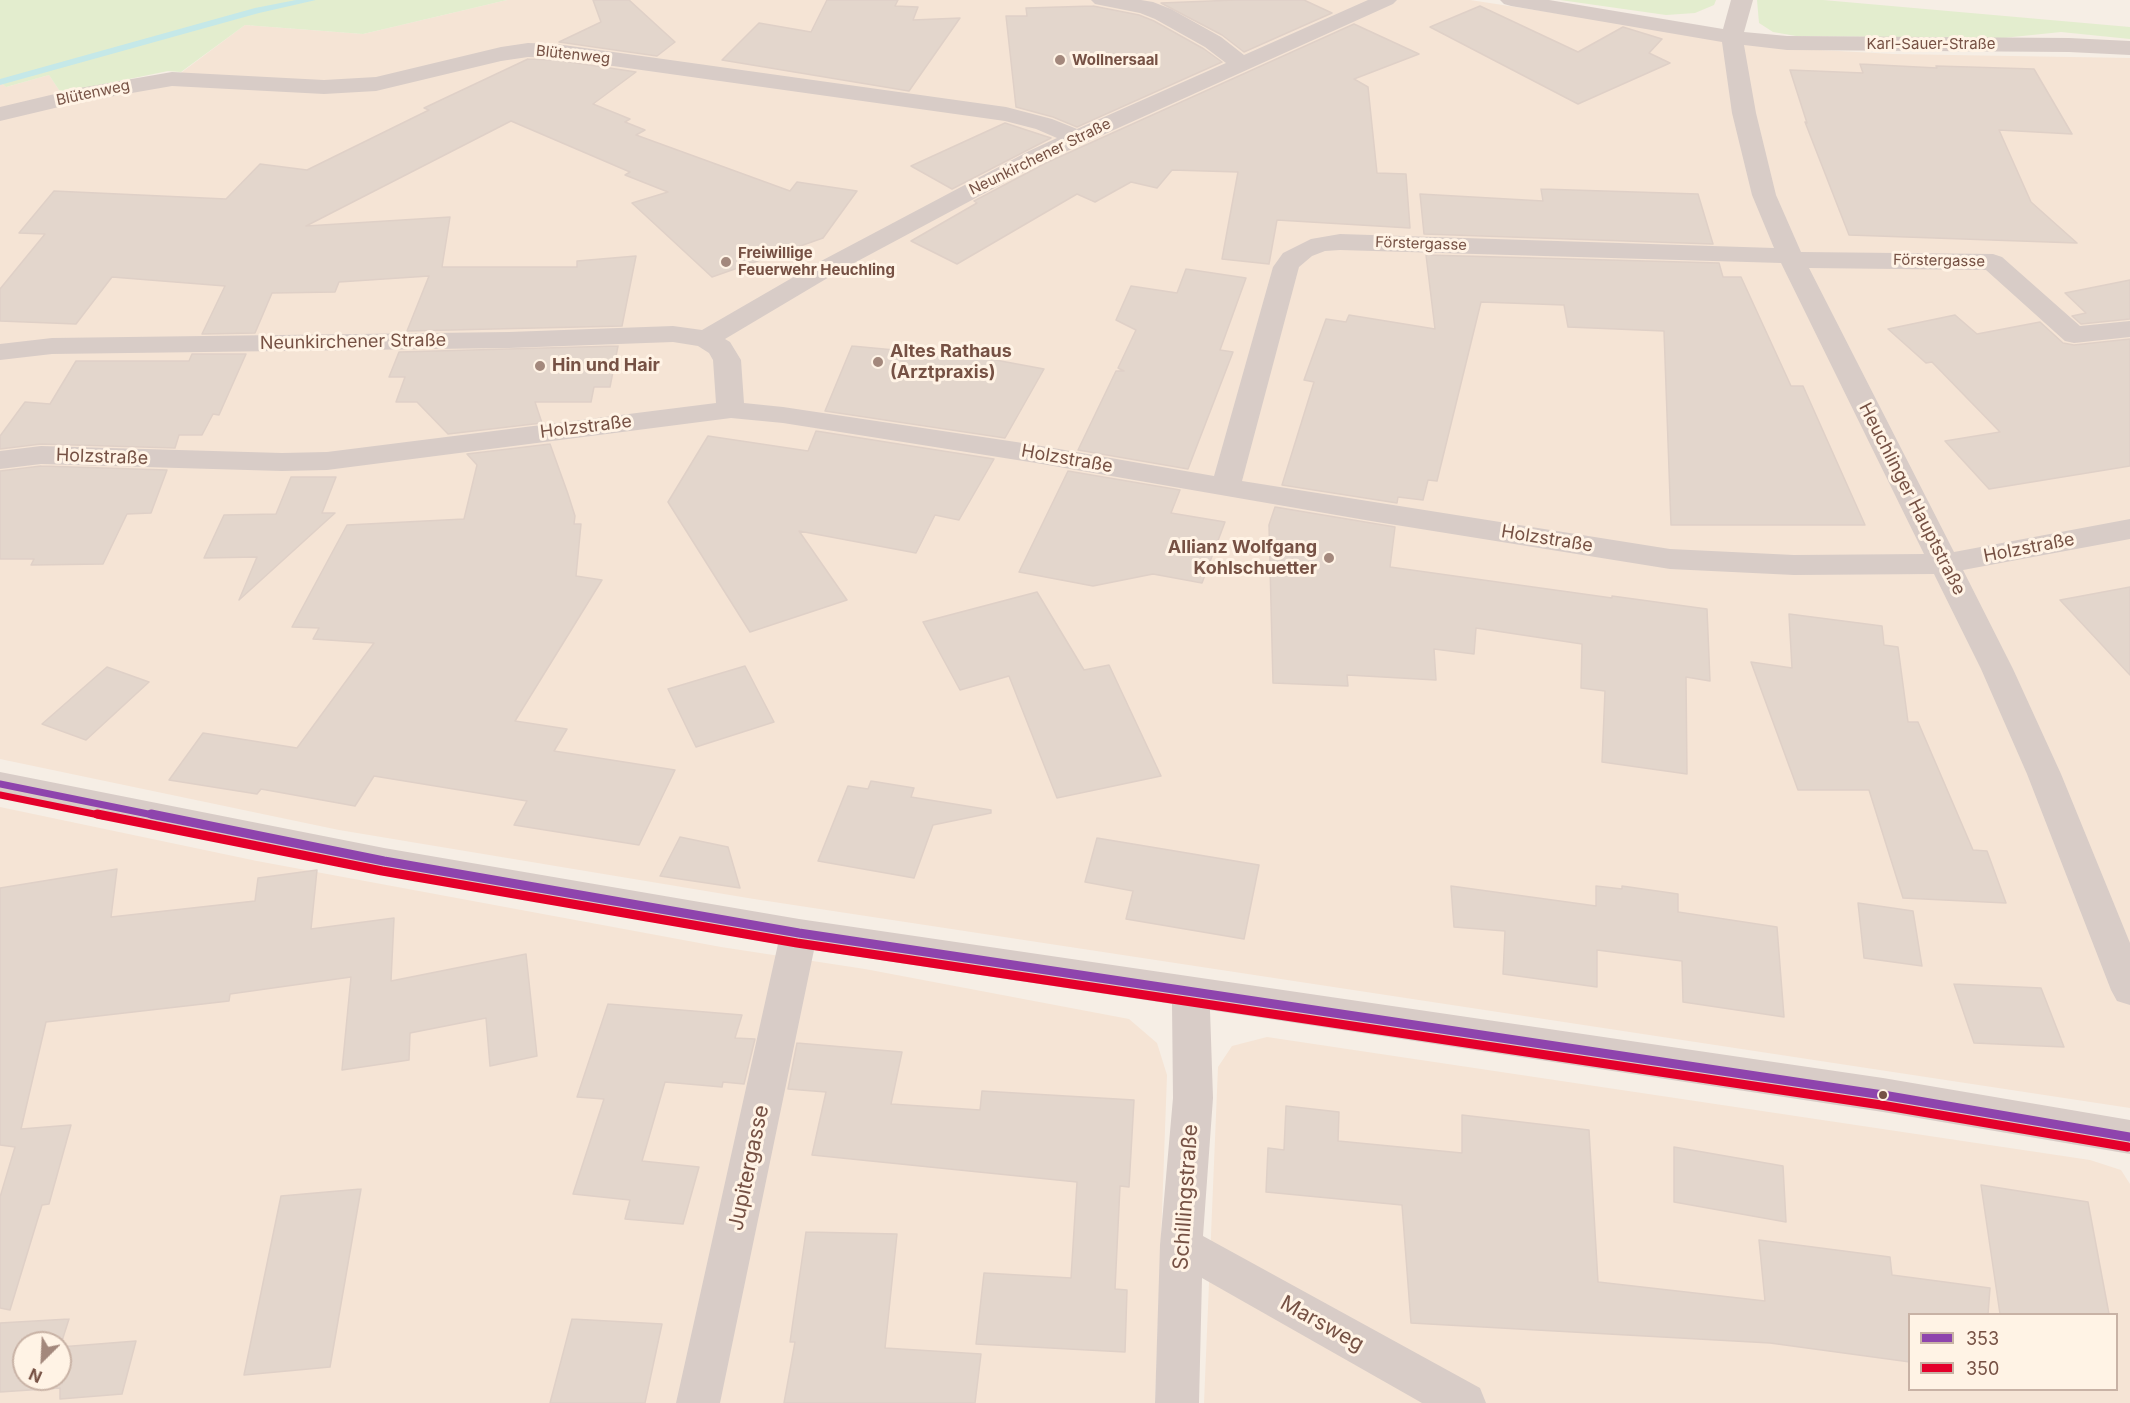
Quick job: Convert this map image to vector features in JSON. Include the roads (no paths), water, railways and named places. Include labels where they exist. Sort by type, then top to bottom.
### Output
[{"type":"street","points":[[1102,0],[1145,7],[1163,14],[1213,42],[1241,64]]},
{"type":"street","name":"Neunkirchener Straße","points":[[0,352],[52,345],[509,340],[673,334],[706,339],[832,265],[1075,137],[1386,0]]},
{"type":"street","points":[[1511,0],[1732,37]]},
{"type":"street","name":"Heuchlinger Hauptstraße","points":[[1742,0],[1732,37],[1744,113],[1764,195],[1792,258],[1997,669],[2044,774],[2130,990]]},
{"type":"street","name":"Karl-Sauer-Straße","points":[[1732,37],[1788,43],[2069,45],[2130,48]]},
{"type":"street","name":"Blütenweg","points":[[0,114],[103,90],[172,79],[324,87],[376,84],[501,54],[528,50],[556,51],[1006,114],[1044,124],[1075,137]]},
{"type":"street","name":"Förstergasse","points":[[1226,486],[1286,267],[1292,258],[1320,244],[1340,242],[1792,258],[1993,262],[2074,335],[2130,329]]},
{"type":"street","points":[[706,339],[720,348],[728,360],[730,410]]},
{"type":"street","name":"Holzstraße","points":[[0,460],[41,455],[271,461],[327,460],[730,410],[783,415],[990,447],[1670,559],[1794,566],[1944,564],[2130,529]]},
{"type":"street","points":[[0,784],[384,861],[800,933],[1883,1095],[2130,1137]]},
{"type":"street","name":"Jupitergasse","points":[[698,1403],[800,933]]},
{"type":"street","name":"Schillingstraße","points":[[1177,1403],[1181,1245],[1193,1098],[1191,990]]},
{"type":"street","name":"Marsweg","points":[[1181,1245],[1464,1403]]},
{"type":"waterway","points":[[0,82],[258,10],[311,0]]},
{"type":"place","name":"Wollnersaal","points":[[1060,60]]},
{"type":"place","name":"Freiwillige Feuerwehr Heuchling","points":[[726,262]]},
{"type":"place","name":"Altes Rathaus (Arztpraxis)","points":[[878,362]]},
{"type":"place","name":"Hin und Hair","points":[[540,366]]},
{"type":"place","name":"Allianz Wolfgang Kohlschuetter","points":[[1329,558]]}]
